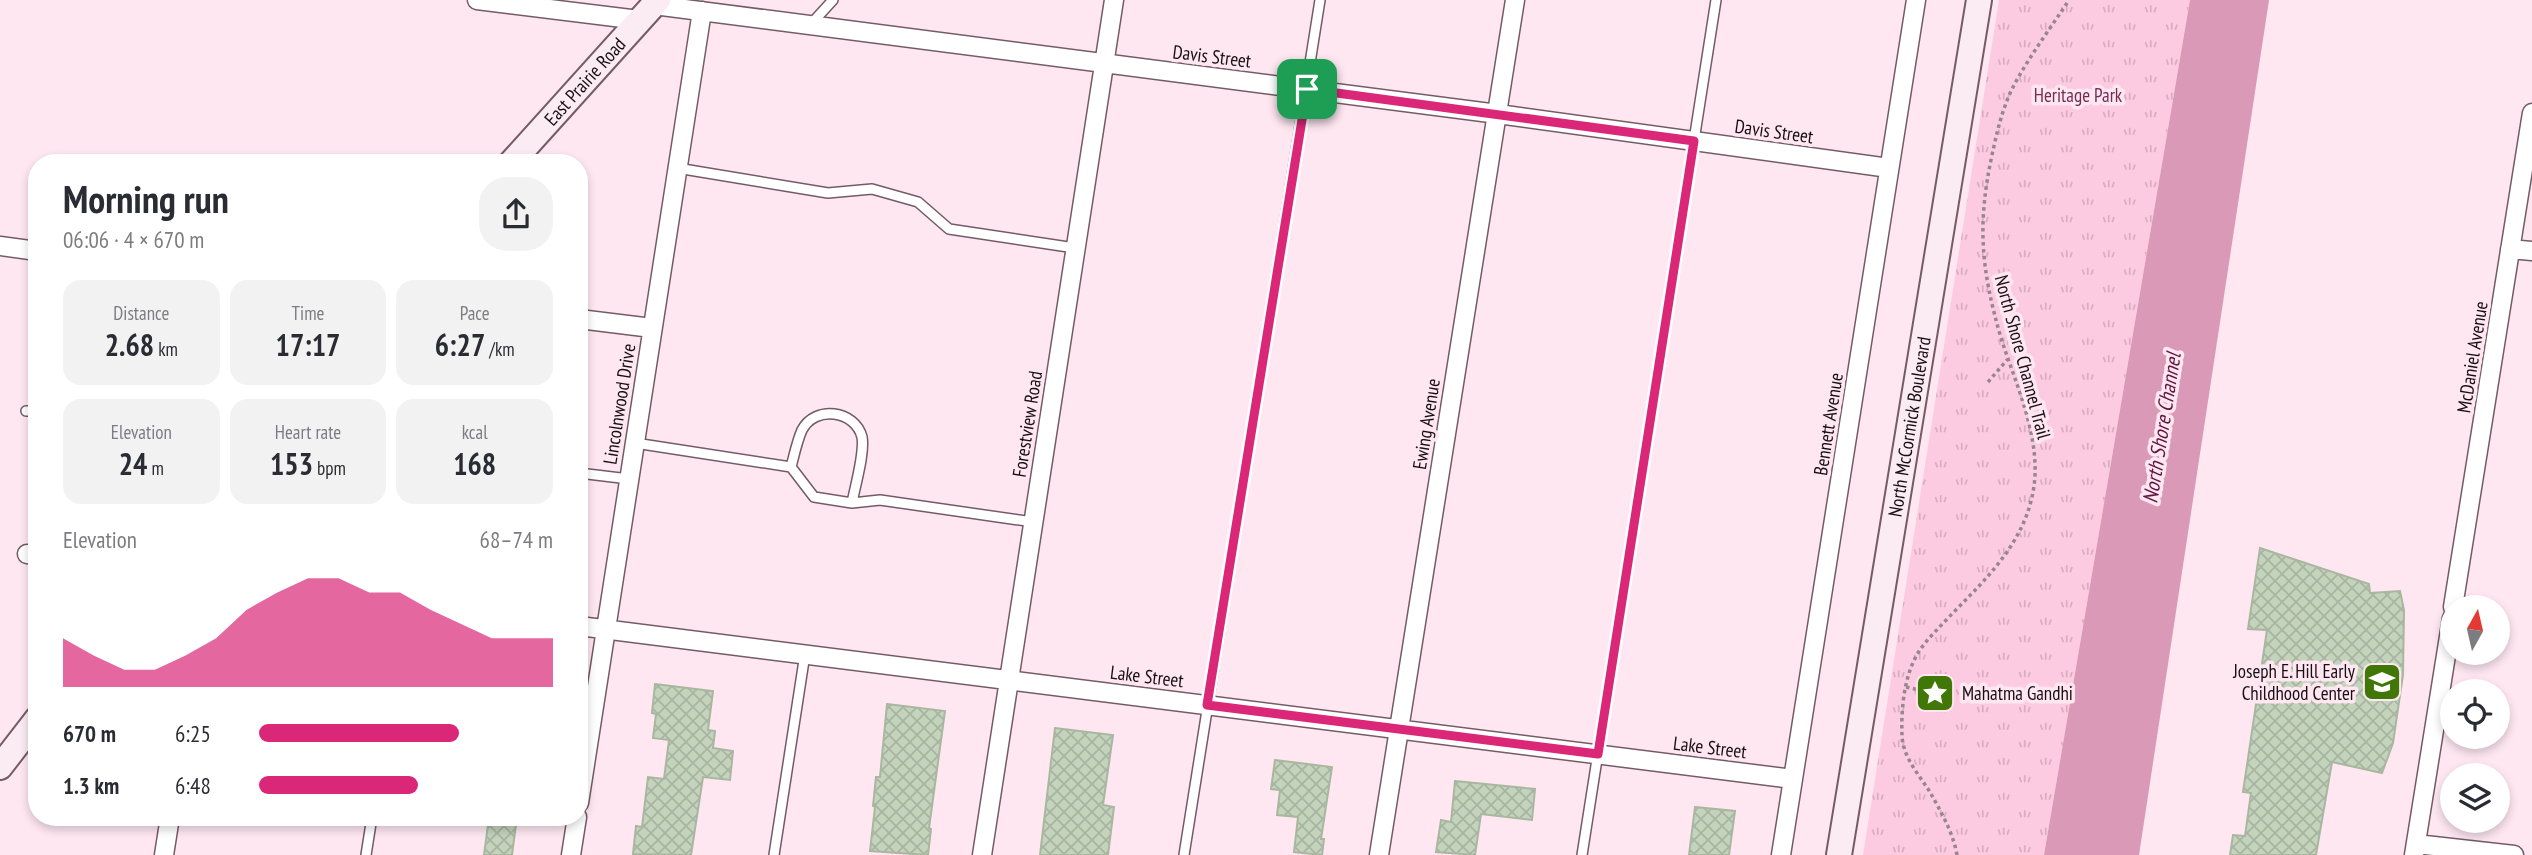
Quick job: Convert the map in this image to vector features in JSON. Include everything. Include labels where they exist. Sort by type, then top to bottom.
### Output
[{"type":"main road","name":"North McCormick Boulevard","points":[[1839,855],[1979,0]]},
{"type":"main road","name":"East Prairie Road","points":[[519,154],[650,8]]},
{"type":"main road","points":[[0,767],[28,731]]},
{"type":"street","name":"Davis Street","points":[[477,0],[702,11],[1498,114],[1889,168]]},
{"type":"street","name":"Forestview Road","points":[[982,855],[1114,0]]},
{"type":"street","name":"Ewing Avenue","points":[[1379,855],[1515,0]]},
{"type":"street","name":"Bennett Avenue","points":[[1781,855],[1916,0]]},
{"type":"street","name":"Lincolnwood Drive","points":[[588,745],[702,11]]},
{"type":"street","name":"McDaniel Avenue","points":[[2455,595],[2532,113]]},
{"type":"street","points":[[0,246],[28,250]]},
{"type":"street","points":[[2510,248],[2532,251]]},
{"type":"street","points":[[588,320],[652,328]]},
{"type":"street","name":"Lake Street","points":[[588,627],[1793,779]]},
{"type":"street","points":[[2445,665],[2415,850],[2514,855]]},
{"type":"street","points":[[164,855],[169,826]]},
{"type":"street","points":[[571,855],[576,826]]},
{"type":"lane","points":[[810,25],[833,0]]},
{"type":"lane","points":[[1184,855],[1320,0]]},
{"type":"lane","points":[[1582,855],[1716,0]]},
{"type":"lane","points":[[677,168],[828,193],[872,188],[918,202],[949,229],[1075,248]]},
{"type":"lane","points":[[791,467],[803,429],[812,420],[827,414],[840,414],[855,422],[862,439],[852,503]]},
{"type":"lane","points":[[635,443],[791,467],[814,497],[852,503],[880,500],[1033,522]]},
{"type":"lane","points":[[588,473],[629,479]]},
{"type":"lane","points":[[774,855],[804,654]]},
{"type":"lane","points":[[366,855],[371,826]]},
{"type":"path","name":"North Shore Channel Trail","points":[[1957,855],[1955,842],[1944,818],[1909,761],[1902,740],[1906,687],[1917,654],[2012,547],[2024,525],[2032,499],[2035,475],[2033,442],[1992,307],[1981,240],[1986,181],[2003,110],[2013,88],[2069,0]]},
{"type":"path","points":[[1988,382],[2008,359]]},
{"type":"path","points":[[1937,683],[1944,687],[1945,695],[1941,702],[1933,703],[1926,699],[1925,691],[1930,684],[1937,683]]},
{"type":"path","points":[[1906,687],[1925,691]]},
{"type":"green space","name":"Heritage Park","points":[[1999,0],[2190,0],[2044,855],[1863,855]]},
{"type":"water","name":"North Shore Channel","points":[[2190,0],[2269,0],[2139,855],[2044,855]]},
{"type":"building","points":[[2260,548],[2369,584],[2370,593],[2400,591],[2404,610],[2403,675],[2393,743],[2382,773],[2332,762],[2316,855],[2230,855],[2233,835],[2245,836],[2251,793],[2243,792],[2267,630],[2248,629]]},
{"type":"building","points":[[655,684],[713,691],[708,730],[715,731],[713,748],[733,751],[730,780],[703,777],[691,855],[633,854],[636,826],[642,827],[648,777],[664,779],[669,740],[653,738],[656,714],[652,713]]},
{"type":"building","points":[[887,704],[945,711],[929,828],[928,855],[870,851],[876,777],[880,777]]},
{"type":"building","points":[[1055,728],[1113,735],[1103,805],[1114,807],[1108,855],[1040,855]]},
{"type":"building","points":[[1275,760],[1332,767],[1321,839],[1324,839],[1322,855],[1294,852],[1298,817],[1277,815],[1280,790],[1271,789]]},
{"type":"building","points":[[1455,781],[1535,789],[1532,820],[1481,814],[1475,855],[1436,852],[1441,820],[1451,822]]},
{"type":"building","points":[[1695,807],[1735,811],[1729,855],[1689,855]]},
{"type":"building","points":[[488,826],[516,826],[512,855],[484,855]]},
{"type":"place","name":"Joseph E. Hill Early Childhood Center","points":[[2382,682]]},
{"type":"place","name":"Mahatma Gandhi","points":[[1935,693]]},
{"type":"route","points":[[1307,89],[1694,141],[1598,754],[1207,705],[1307,89]]}]
